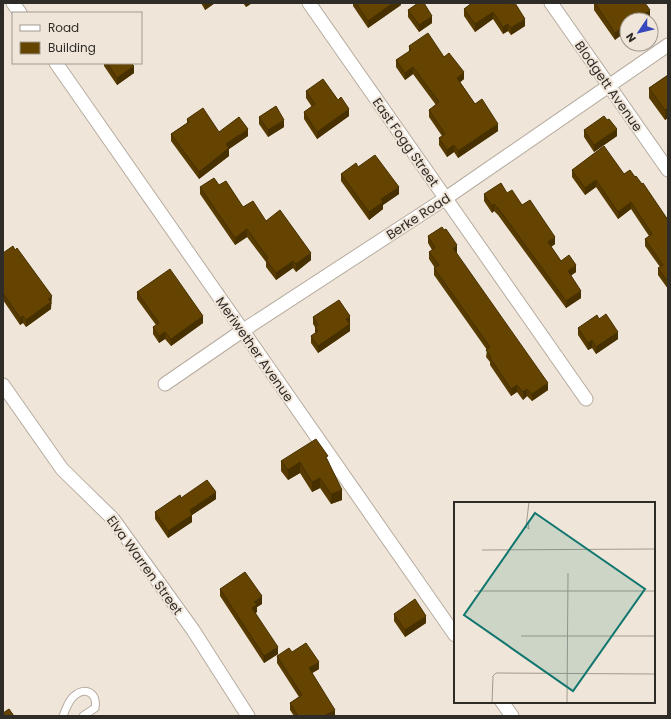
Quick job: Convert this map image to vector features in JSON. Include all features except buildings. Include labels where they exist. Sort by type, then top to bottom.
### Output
[{"type":"street","points":[[13,3],[19,12]]},
{"type":"street","name":"East Fogg Street","points":[[309,3],[586,399]]},
{"type":"street","name":"Blodgett Avenue","points":[[551,3],[668,170]]},
{"type":"street","name":"Berke Road","points":[[165,384],[242,331],[446,198],[668,44]]},
{"type":"street","name":"Meriwether Avenue","points":[[57,64],[454,633]]},
{"type":"street","name":"Elva Warren Street","points":[[3,385],[62,469],[113,519],[193,630],[248,716]]},
{"type":"street","points":[[503,703],[512,716]]},
{"type":"lane","points":[[63,716],[72,697],[78,692],[86,691],[93,694],[96,700],[95,708],[83,716]]}]
